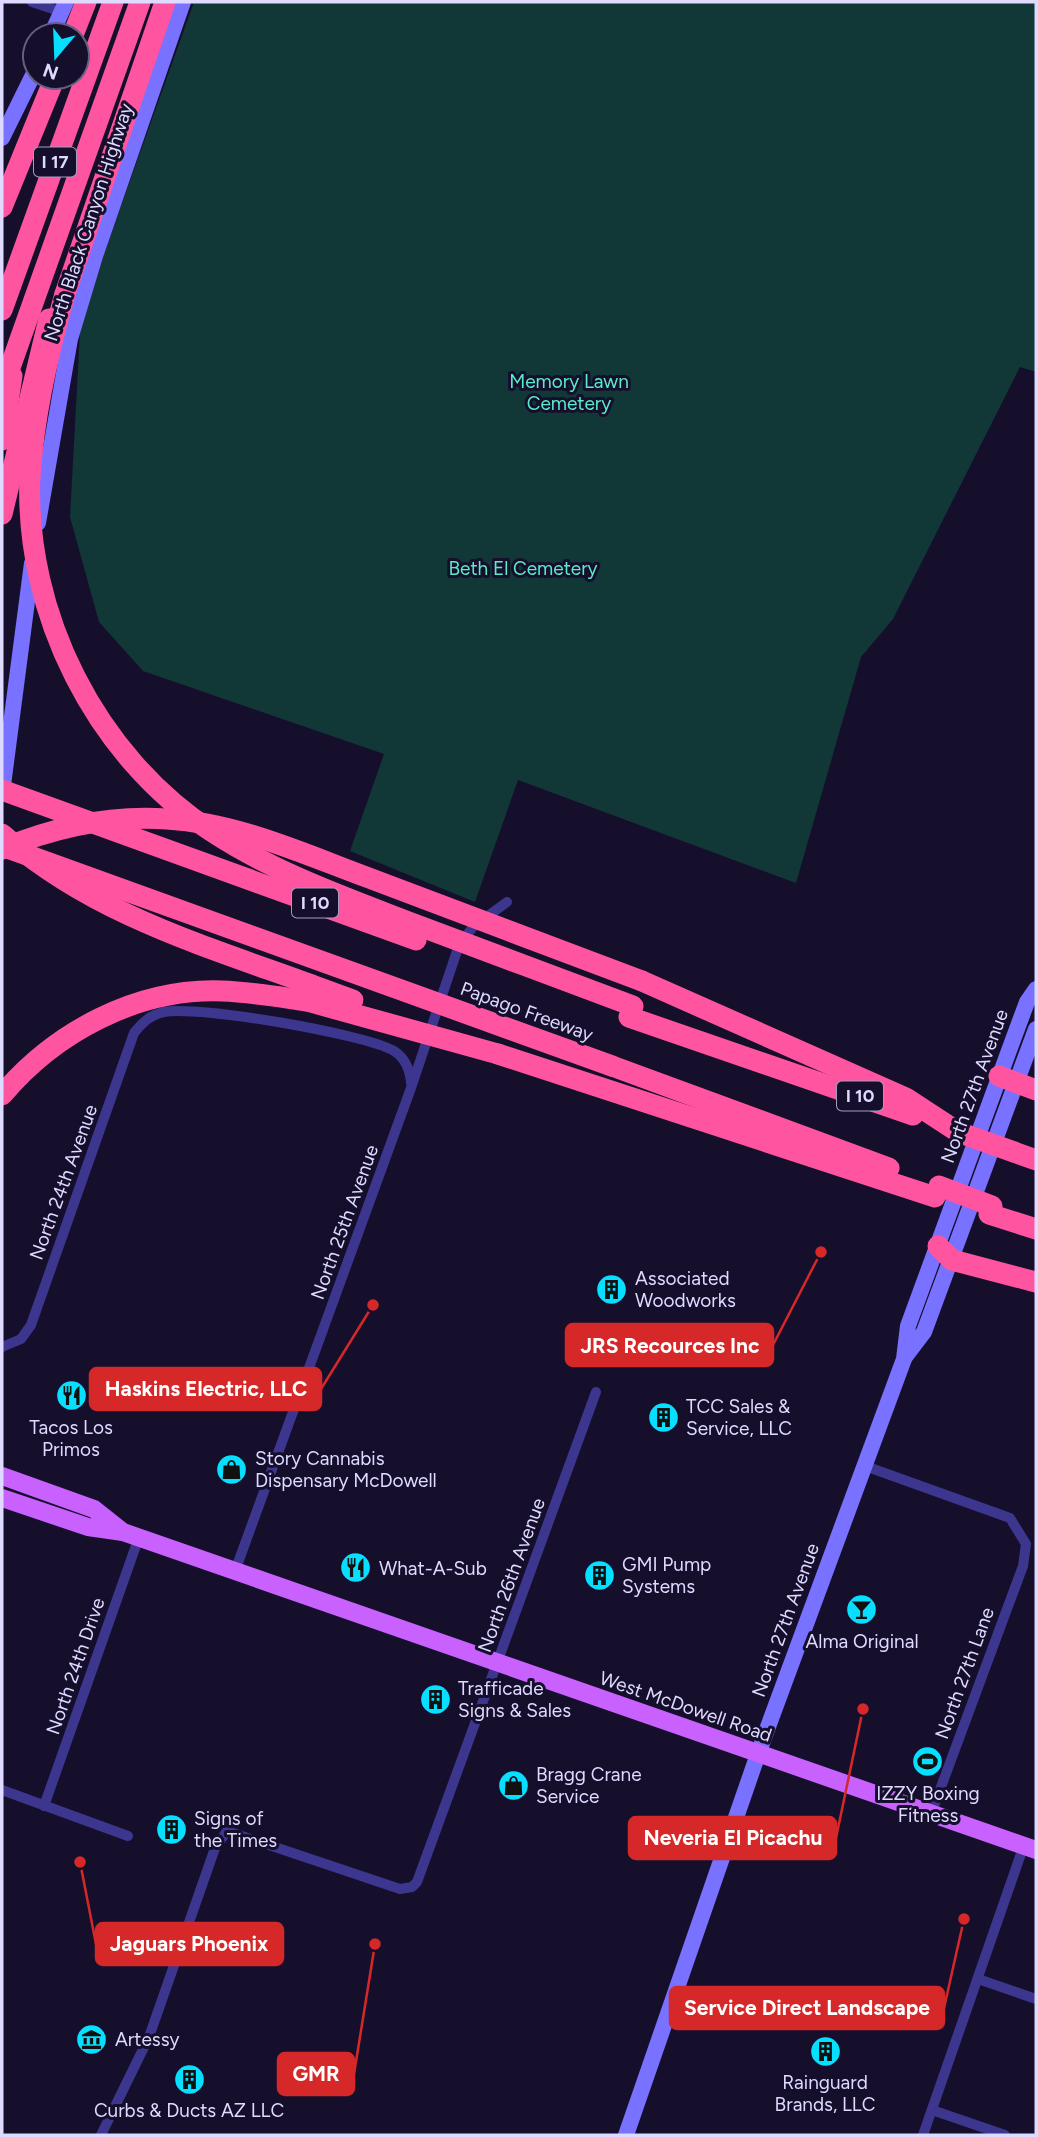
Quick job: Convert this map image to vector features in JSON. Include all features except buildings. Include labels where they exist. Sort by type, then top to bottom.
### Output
[{"type":"highway","points":[[79,21],[86,2]]},
{"type":"highway","name":"I 17","points":[[3,306],[113,2]]},
{"type":"highway","name":"I 17","points":[[2,390],[140,2]]},
{"type":"highway","points":[[2,514],[39,350],[88,223],[165,2]]},
{"type":"highway","points":[[2,180],[48,91]]},
{"type":"highway","points":[[2,207],[49,91]]},
{"type":"highway","points":[[61,292],[36,423],[30,477],[32,529],[49,611],[64,653],[85,694],[118,745],[139,769],[190,817],[256,858],[631,1012]]},
{"type":"highway","points":[[2,440],[16,350]]},
{"type":"highway","name":"Papago Freeway","points":[[2,791],[631,1012],[1036,1160]]},
{"type":"highway","points":[[2,847],[82,823],[122,818],[168,819],[215,825],[304,854],[642,981],[906,1098],[958,1132]]},
{"type":"highway","points":[[2,834],[35,864],[79,892],[159,930],[310,993],[603,1090],[937,1191]]},
{"type":"highway","name":"Papago Freeway","points":[[2,847],[612,1066],[937,1191],[1036,1223]]},
{"type":"highway","points":[[2,1095],[19,1074],[54,1045],[85,1025],[152,999],[220,991],[310,993]]},
{"type":"highway","points":[[990,1210],[1036,1229]]},
{"type":"highway","points":[[945,1253],[1036,1282]]},
{"type":"main road","name":"North Black Canyon Highway","points":[[2,791],[34,546],[70,339],[95,256],[183,2]]},
{"type":"main road","points":[[2,138],[25,91]]},
{"type":"main road","name":"North 27th Avenue","points":[[1018,1083],[1027,1002],[1036,989]]},
{"type":"main road","name":"North 27th Avenue","points":[[626,2135],[758,1754],[904,1359],[908,1326],[945,1253],[1018,1083],[1036,1029]]},
{"type":"main road","name":"West McDowell Road","points":[[2,1476],[94,1509],[131,1535]]},
{"type":"main road","name":"West McDowell Road","points":[[2,1498],[88,1527],[131,1535],[1030,1848]]},
{"type":"street","points":[[32,2],[64,7]]},
{"type":"street","name":"North 25th Avenue","points":[[236,1571],[411,1088],[458,945],[473,928],[507,902]]},
{"type":"street","name":"North 24th Avenue","points":[[2,1347],[21,1339],[31,1325],[134,1033],[147,1017],[165,1012],[205,1012],[280,1023],[377,1043],[401,1056],[407,1066],[411,1088]]},
{"type":"street","name":"North 26th Avenue","points":[[101,2135],[149,2037],[215,1848],[227,1831],[400,1889],[412,1887],[417,1882],[596,1392]]},
{"type":"street","name":"North 27th Lane","points":[[864,1466],[1010,1518],[1026,1544],[1023,1566],[931,1814]]},
{"type":"street","name":"North 24th Drive","points":[[44,1806],[131,1535]]},
{"type":"street","points":[[2,1790],[128,1836]]},
{"type":"street","points":[[923,2135],[978,1979],[1030,1848]]},
{"type":"street","points":[[978,1979],[1036,1999]]},
{"type":"street","points":[[932,2110],[1005,2135]]},
{"type":"green space","name":"Memory Lawn Cemetery","points":[[194,2],[1036,2],[1036,372],[1020,367],[893,619],[861,657],[796,883],[518,780],[475,902],[350,851],[384,754],[143,671],[99,622],[70,517],[80,332],[92,287]]},
{"type":"place","name":"JRS Recources Inc","points":[[821,1252]]},
{"type":"place","name":"Associated Woodworks","points":[[612,1289]]},
{"type":"place","name":"Haskins Electric, LLC","points":[[373,1305]]},
{"type":"place","name":"Tacos Los Primos","points":[[71,1396]]},
{"type":"place","name":"TCC Sales & Service, LLC","points":[[663,1417]]},
{"type":"place","name":"Story Cannabis Dispensary McDowell","points":[[232,1469]]},
{"type":"place","name":"What-A-Sub","points":[[356,1568]]},
{"type":"place","name":"GMI Pump Systems","points":[[599,1575]]},
{"type":"place","name":"Alma Original","points":[[862,1610]]},
{"type":"place","name":"Trafficade Signs & Sales","points":[[435,1699]]},
{"type":"place","name":"Neveria El Picachu","points":[[863,1709]]},
{"type":"place","name":"IZZY Boxing Fitness","points":[[928,1762]]},
{"type":"place","name":"Bragg Crane Service","points":[[513,1785]]},
{"type":"place","name":"Signs of the Times","points":[[171,1829]]},
{"type":"place","name":"Jaguars Phoenix","points":[[80,1862]]},
{"type":"place","name":"Service Direct Landscape","points":[[964,1919]]},
{"type":"place","name":"GMR","points":[[375,1944]]},
{"type":"place","name":"Artessy","points":[[92,2039]]},
{"type":"place","name":"Rainguard Brands, LLC","points":[[825,2051]]},
{"type":"place","name":"Curbs & Ducts AZ LLC","points":[[189,2079]]},
{"type":"park label","name":"Beth El Cemetery","points":[[523,568]]}]
